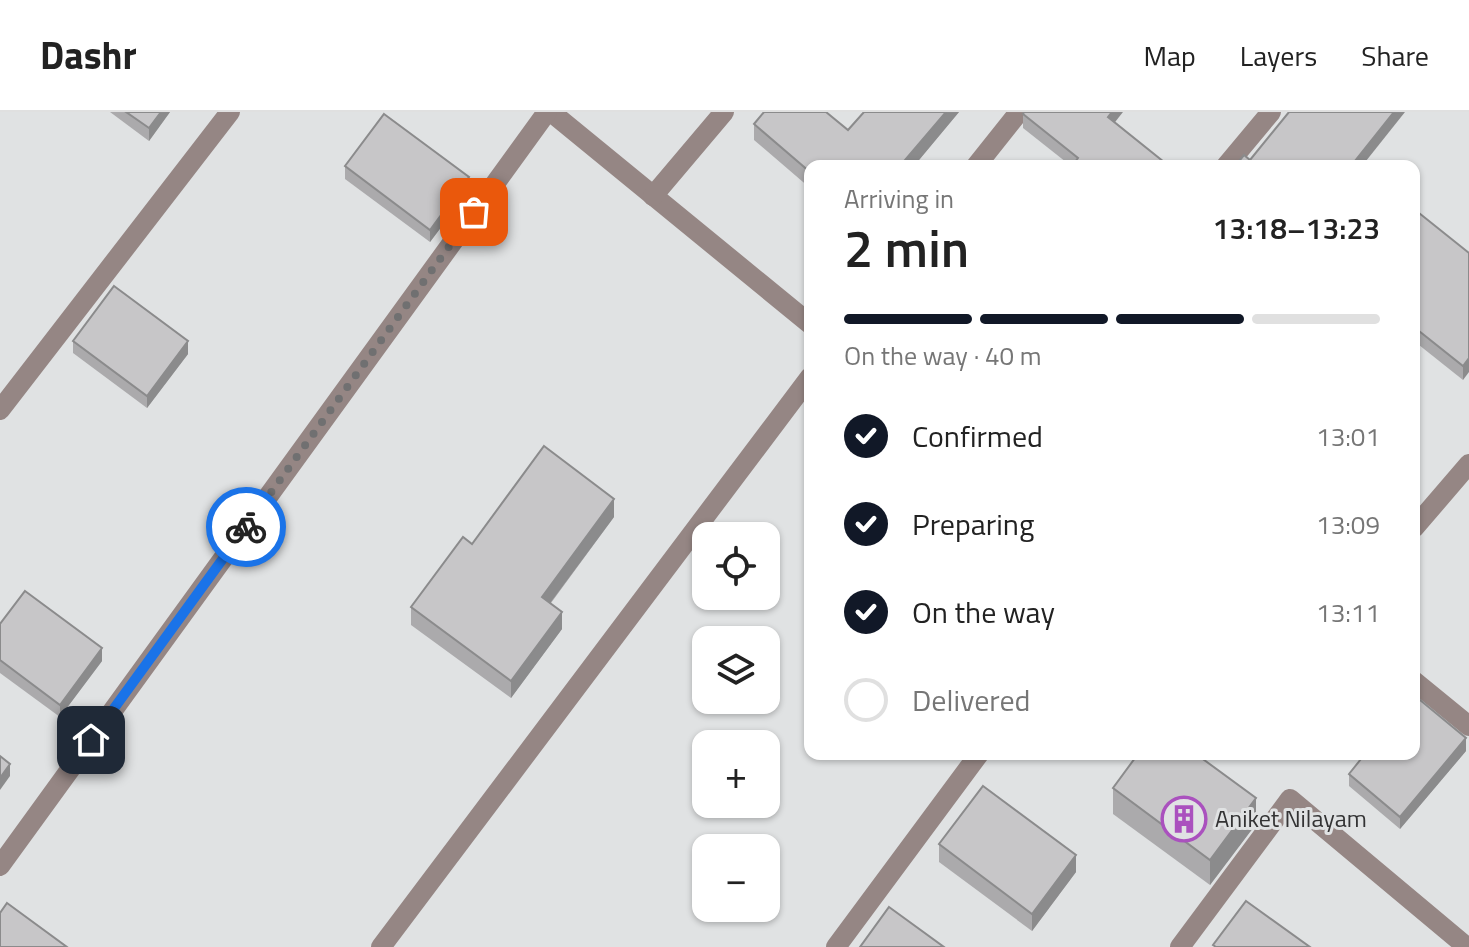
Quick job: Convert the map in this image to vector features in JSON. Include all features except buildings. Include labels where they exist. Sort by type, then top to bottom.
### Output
[{"type":"street","points":[[0,410],[230,112]]},
{"type":"street","points":[[0,866],[549,112],[804,319]]},
{"type":"street","points":[[653,196],[724,112]]},
{"type":"street","points":[[981,160],[1019,112]]},
{"type":"street","points":[[1231,160],[1271,112]]},
{"type":"street","points":[[381,947],[804,385]]},
{"type":"street","points":[[1420,521],[1469,464]]},
{"type":"street","points":[[1420,686],[1469,726]]},
{"type":"street","points":[[836,947],[975,760]]},
{"type":"street","points":[[1180,947],[1290,799],[1467,947]]},
{"type":"way so far","points":[[246,527],[474,212]]},
{"type":"place","name":"Aniket Nilayam","points":[[1184,819]]},
{"type":"route","points":[[91,740],[246,527]]}]
